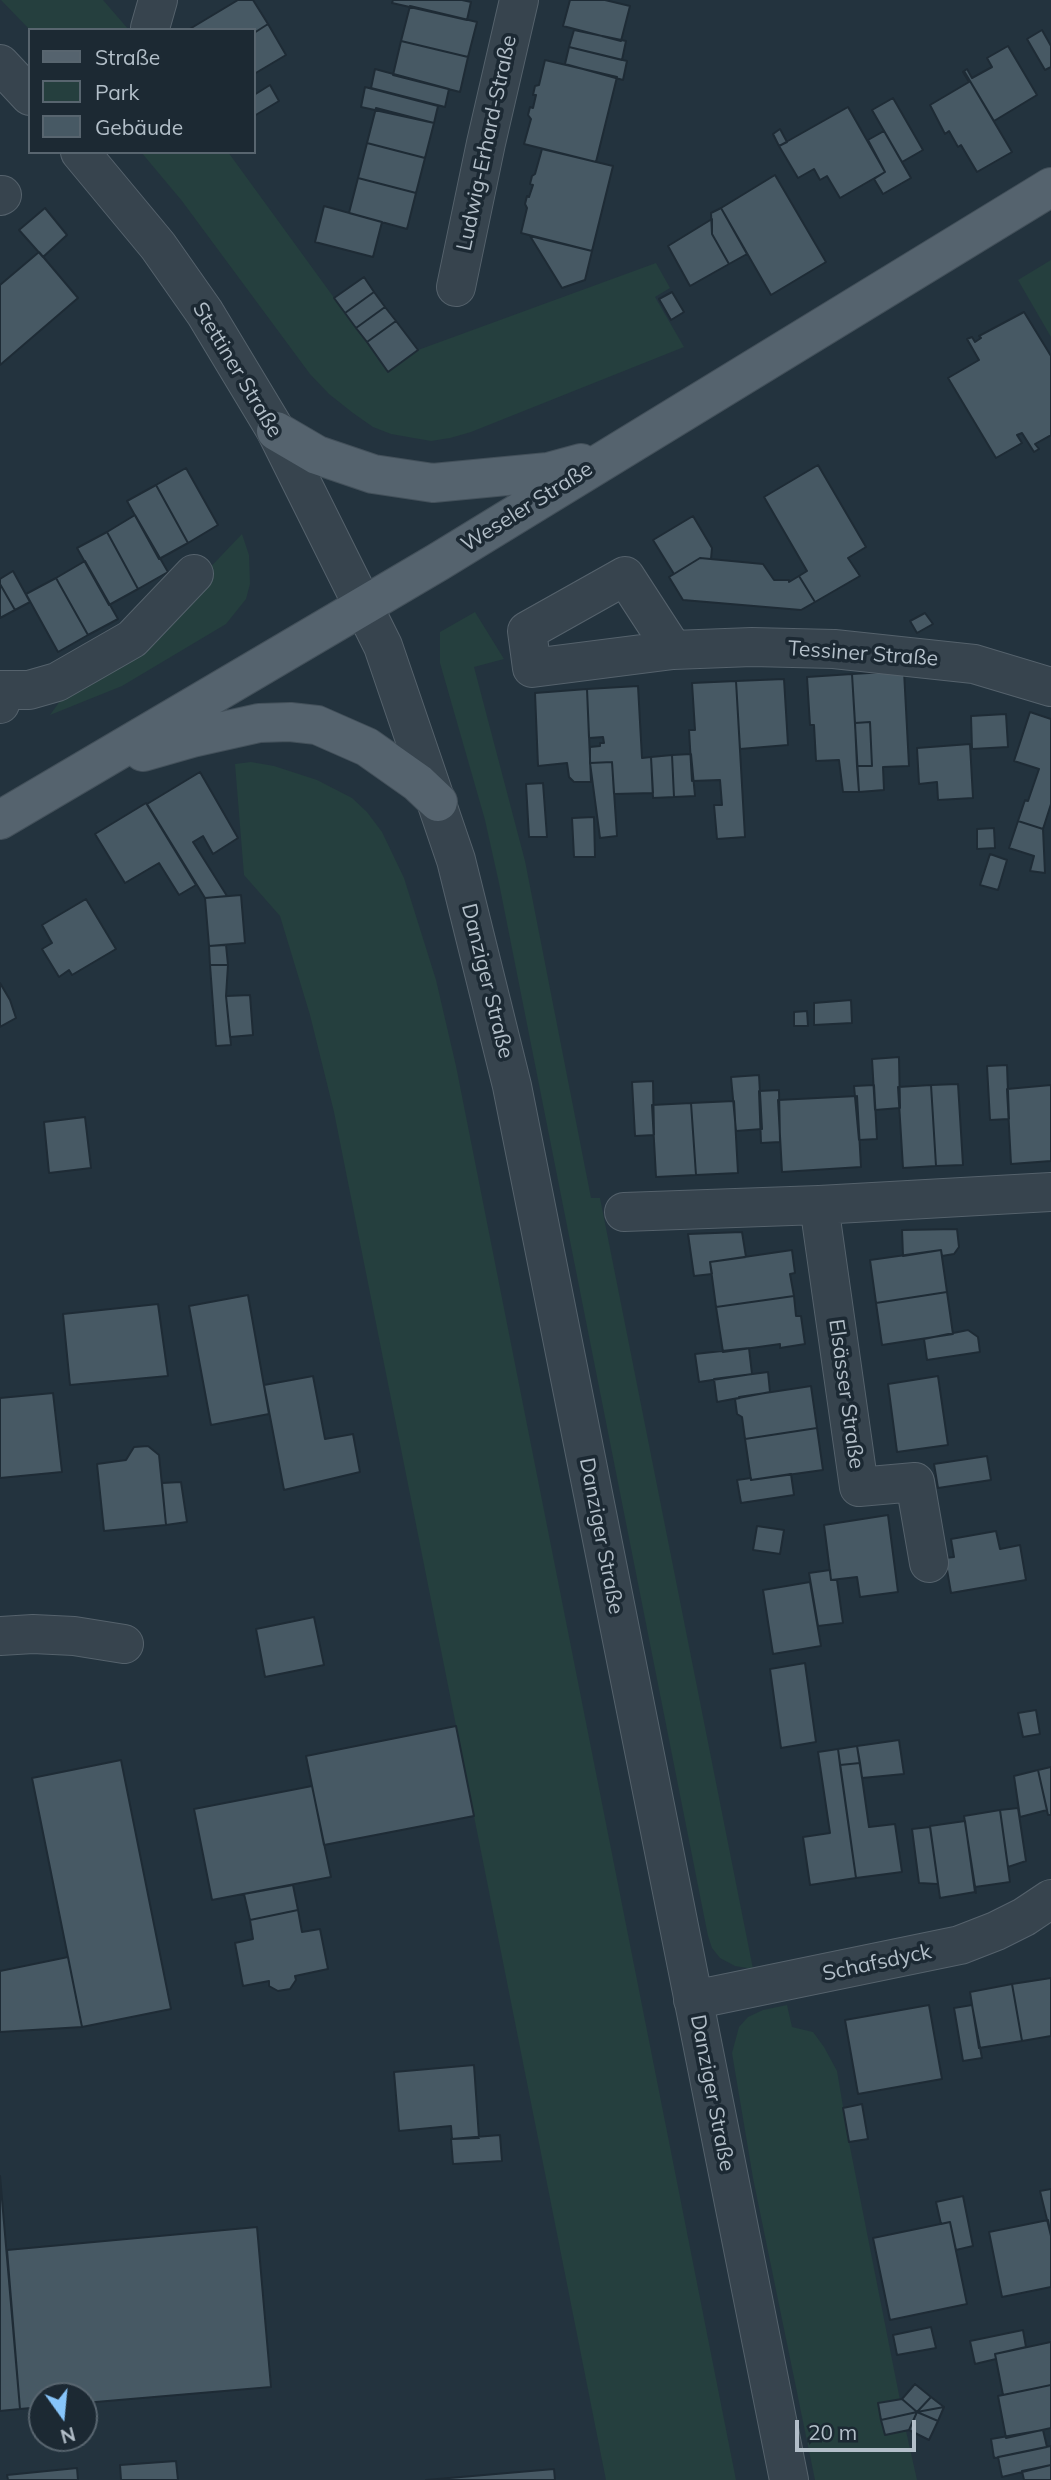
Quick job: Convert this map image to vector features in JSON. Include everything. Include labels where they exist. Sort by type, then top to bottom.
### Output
[{"type":"main road","name":"Weseler Straße","points":[[0,820],[364,606],[1051,187]]},
{"type":"main road","points":[[276,431],[317,455],[373,474],[433,482],[548,472],[613,454]]},
{"type":"main road","points":[[75,777],[192,737],[259,723],[290,722],[317,725],[367,747],[418,783],[438,802]]},
{"type":"street","name":"Ludwig-Erhard-Straße","points":[[456,287],[519,0]]},
{"type":"street","points":[[0,64],[28,94]]},
{"type":"street","name":"Stettiner Straße","points":[[82,154],[158,246],[205,313],[276,431],[364,606]]},
{"type":"street","points":[[0,704],[2,690],[29,690],[57,682],[132,639],[194,574]]},
{"type":"street","name":"Danziger Straße","points":[[364,606],[383,646],[438,802],[470,911],[512,1086],[789,2480]]},
{"type":"street","name":"Tessiner Straße","points":[[673,650],[752,647],[834,649],[918,657],[974,664],[1051,687]]},
{"type":"street","points":[[624,1212],[819,1205],[1051,1192]]},
{"type":"street","name":"Elsässer Straße","points":[[819,1205],[859,1487],[915,1482],[929,1563]]},
{"type":"street","points":[[0,1636],[74,1636],[124,1644]]},
{"type":"street","name":"Schafsdyck","points":[[693,2000],[960,1945],[996,1931],[1051,1899]]},
{"type":"green space","points":[[1,0],[103,0],[127,28],[28,28]]},
{"type":"green space","points":[[143,154],[229,154],[388,372],[418,350],[656,263],[670,288],[655,297],[684,347],[471,432],[431,441],[391,434],[373,427],[353,413],[310,374],[182,201]]},
{"type":"green space","points":[[1051,260],[1051,337],[1018,280]]},
{"type":"green space","points":[[242,534],[249,555],[250,584],[246,599],[226,624],[122,686],[50,715],[75,680],[137,644]]},
{"type":"green space","points":[[475,612],[504,659],[474,667],[525,861],[591,1198],[600,1198],[753,1969],[735,1966],[720,1958],[712,1948],[708,1936],[499,883],[485,820],[440,663],[440,632]]},
{"type":"green space","points":[[251,762],[274,766],[317,780],[352,798],[367,812],[382,832],[404,878],[436,980],[456,1066],[736,2480],[606,2480],[334,1112],[310,1015],[280,916],[244,875],[235,764]]},
{"type":"green space","points":[[787,2005],[792,2027],[813,2032],[837,2071],[900,2400],[881,2420],[885,2435],[906,2431],[917,2480],[815,2480],[753,2178],[732,2053],[739,2027],[748,2017],[763,2010]]},
{"type":"building","points":[[238,0],[253,0],[268,24],[256,32],[256,28],[191,28]]},
{"type":"building","points":[[393,0],[471,2],[467,20],[392,3]]},
{"type":"building","points":[[570,0],[605,0],[630,6],[621,41],[563,26]]},
{"type":"building","points":[[410,6],[477,22],[468,57],[401,41]]},
{"type":"building","points":[[268,24],[286,55],[256,73],[256,32]]},
{"type":"building","points":[[574,30],[626,41],[622,60],[569,47]]},
{"type":"building","points":[[1042,30],[1051,46],[1051,67],[1045,70],[1027,39]]},
{"type":"building","points":[[401,41],[468,57],[460,92],[393,75]]},
{"type":"building","points":[[1008,46],[1037,95],[994,121],[964,71],[967,69],[972,78],[992,67],[987,58]]},
{"type":"building","points":[[569,47],[627,61],[623,80],[565,64]]},
{"type":"building","points":[[545,60],[617,77],[596,162],[524,144],[531,119],[528,115],[536,95],[533,95],[535,86],[539,85]]},
{"type":"building","points":[[375,69],[449,89],[445,107],[371,88]]},
{"type":"building","points":[[964,71],[1012,152],[977,172],[961,145],[958,147],[949,131],[945,134],[930,105],[969,82]]},
{"type":"building","points":[[270,85],[279,101],[256,115],[256,94]]},
{"type":"building","points":[[365,87],[438,106],[434,123],[361,107]]},
{"type":"building","points":[[893,98],[923,150],[902,162],[872,110]]},
{"type":"building","points":[[848,107],[885,172],[840,198],[827,176],[820,180],[814,169],[798,178],[779,146]]},
{"type":"building","points":[[376,108],[434,123],[425,158],[367,143]]},
{"type":"building","points":[[780,129],[787,142],[779,146],[773,134]]},
{"type":"building","points":[[884,131],[911,178],[883,194],[874,179],[885,172],[868,140]]},
{"type":"building","points":[[367,143],[425,158],[416,193],[358,178]]},
{"type":"building","points":[[542,149],[613,166],[592,251],[521,233],[527,196],[529,197],[533,185],[530,184],[532,176],[535,174]]},
{"type":"building","points":[[775,175],[826,262],[771,295],[721,208]]},
{"type":"building","points":[[358,178],[416,193],[407,229],[349,213]]},
{"type":"building","points":[[324,206],[382,222],[373,257],[315,242]]},
{"type":"building","points":[[45,208],[67,235],[43,257],[19,230]]},
{"type":"building","points":[[721,208],[747,254],[729,264],[712,234],[711,213]]},
{"type":"building","points":[[712,219],[712,234],[729,264],[690,286],[668,246]]},
{"type":"building","points":[[530,236],[592,251],[585,280],[562,288]]},
{"type":"building","points":[[39,252],[78,298],[0,365],[0,285]]},
{"type":"building","points":[[364,277],[374,292],[345,313],[334,298]]},
{"type":"building","points":[[374,292],[385,307],[356,328],[345,313]]},
{"type":"building","points":[[672,292],[684,312],[671,320],[659,299]]},
{"type":"building","points":[[385,307],[396,321],[367,342],[356,328]]},
{"type":"building","points":[[1024,312],[1051,356],[1051,435],[1035,444],[1039,449],[1034,452],[1022,433],[1017,435],[1022,443],[996,458],[948,378],[979,360],[967,339],[972,337],[975,342],[981,338],[979,336]]},
{"type":"building","points":[[396,321],[418,350],[388,372],[367,342]]},
{"type":"building","points":[[818,465],[866,547],[848,558],[860,576],[815,602],[799,576],[807,571],[764,497]]},
{"type":"building","points":[[186,468],[218,525],[188,543],[156,485]]},
{"type":"building","points":[[156,485],[188,543],[159,559],[127,501]]},
{"type":"building","points":[[135,515],[168,572],[138,589],[107,532]]},
{"type":"building","points":[[693,516],[712,548],[711,559],[700,558],[674,574],[653,540]]},
{"type":"building","points":[[107,532],[138,589],[109,605],[77,548]]},
{"type":"building","points":[[700,558],[763,564],[774,580],[789,582],[799,576],[815,602],[801,610],[683,600],[669,577]]},
{"type":"building","points":[[85,561],[118,619],[88,635],[56,578]]},
{"type":"building","points":[[13,571],[30,602],[15,610],[0,584],[0,579]]},
{"type":"building","points":[[56,578],[88,635],[58,652],[26,594]]},
{"type":"building","points":[[0,584],[15,610],[0,618]]},
{"type":"building","points":[[925,613],[933,624],[917,633],[910,621]]},
{"type":"building","points":[[904,671],[909,766],[883,767],[884,790],[859,792],[857,766],[872,766],[870,722],[855,723],[852,674]]},
{"type":"building","points":[[852,674],[859,792],[843,792],[839,760],[816,761],[814,725],[810,725],[807,677]]},
{"type":"building","points":[[784,679],[788,745],[740,749],[736,681]]},
{"type":"building","points":[[736,681],[745,837],[717,839],[714,805],[722,805],[720,780],[692,781],[689,730],[695,730],[692,683]]},
{"type":"building","points":[[638,686],[642,758],[651,757],[653,793],[614,794],[612,762],[590,763],[590,747],[604,743],[603,737],[589,738],[587,689]]},
{"type":"building","points":[[587,689],[591,782],[574,782],[569,777],[567,763],[538,766],[535,693]]},
{"type":"building","points":[[1030,712],[1051,719],[1051,804],[1043,829],[1018,821],[1039,769],[1014,761]]},
{"type":"building","points":[[1006,714],[1008,747],[972,749],[971,716]]},
{"type":"building","points":[[870,722],[872,766],[857,766],[855,723]]},
{"type":"building","points":[[970,744],[973,798],[938,800],[937,782],[919,784],[917,748]]},
{"type":"building","points":[[691,754],[695,796],[674,797],[672,755]]},
{"type":"building","points":[[672,755],[674,797],[653,798],[651,757]]},
{"type":"building","points":[[612,762],[617,836],[600,838],[590,763]]},
{"type":"building","points":[[200,772],[238,838],[213,854],[203,836],[193,842],[227,896],[205,898],[147,804]]},
{"type":"building","points":[[543,783],[547,837],[529,837],[526,784]]},
{"type":"building","points":[[146,803],[196,885],[179,895],[159,863],[125,883],[95,834]]},
{"type":"building","points":[[594,817],[595,857],[574,857],[572,818]]},
{"type":"building","points":[[1018,821],[1043,829],[1045,873],[1030,871],[1034,856],[1009,848]]},
{"type":"building","points":[[994,828],[995,848],[977,849],[977,829]]},
{"type":"building","points":[[990,854],[1007,860],[998,890],[980,885]]},
{"type":"building","points":[[241,895],[245,943],[209,946],[205,898]]},
{"type":"building","points":[[86,899],[116,949],[72,975],[69,970],[59,977],[42,949],[52,943],[42,925]]},
{"type":"building","points":[[226,945],[228,965],[210,965],[209,946]]},
{"type":"building","points":[[210,965],[228,965],[226,996],[231,1045],[216,1046]]},
{"type":"building","points":[[0,983],[16,1018],[0,1027]]},
{"type":"building","points":[[250,995],[253,1035],[230,1037],[226,996]]},
{"type":"building","points":[[851,1000],[852,1023],[814,1025],[814,1003]]},
{"type":"building","points":[[807,1011],[808,1026],[794,1026],[794,1012]]},
{"type":"building","points":[[899,1057],[900,1108],[875,1110],[872,1059]]},
{"type":"building","points":[[1007,1065],[1009,1119],[990,1120],[987,1066]]},
{"type":"building","points":[[759,1075],[762,1129],[736,1131],[731,1077]]},
{"type":"building","points":[[653,1081],[654,1135],[635,1136],[632,1082]]},
{"type":"building","points":[[958,1084],[963,1165],[936,1166],[931,1085]]},
{"type":"building","points":[[874,1085],[877,1139],[859,1140],[854,1086]]},
{"type":"building","points":[[931,1085],[936,1166],[903,1168],[898,1087]]},
{"type":"building","points":[[1051,1085],[1051,1161],[1011,1164],[1007,1089]]},
{"type":"building","points":[[779,1090],[780,1142],[761,1143],[759,1091]]},
{"type":"building","points":[[857,1096],[861,1167],[782,1172],[778,1100]]},
{"type":"building","points":[[734,1101],[738,1173],[696,1175],[691,1103]]},
{"type":"building","points":[[691,1103],[696,1175],[656,1177],[652,1105]]},
{"type":"building","points":[[85,1117],[91,1168],[49,1173],[44,1122]]},
{"type":"building","points":[[957,1229],[959,1247],[954,1254],[942,1256],[941,1250],[903,1256],[902,1230]]},
{"type":"building","points":[[742,1232],[746,1257],[710,1262],[712,1274],[694,1276],[688,1234]]},
{"type":"building","points":[[792,1250],[795,1273],[790,1274],[794,1296],[716,1307],[710,1262]]},
{"type":"building","points":[[941,1250],[947,1292],[876,1303],[870,1260]]},
{"type":"building","points":[[947,1292],[953,1334],[882,1345],[876,1303]]},
{"type":"building","points":[[248,1295],[269,1414],[211,1425],[189,1306]]},
{"type":"building","points":[[794,1296],[796,1316],[801,1316],[805,1344],[780,1348],[780,1344],[723,1352],[716,1307]]},
{"type":"building","points":[[158,1304],[168,1376],[70,1385],[63,1314]]},
{"type":"building","points":[[968,1330],[978,1337],[980,1352],[927,1360],[924,1339]]},
{"type":"building","points":[[749,1348],[752,1374],[699,1382],[695,1354]]},
{"type":"building","points":[[768,1372],[770,1392],[717,1402],[714,1379]]},
{"type":"building","points":[[313,1376],[325,1439],[353,1434],[360,1472],[284,1490],[264,1385]]},
{"type":"building","points":[[938,1376],[948,1445],[897,1452],[888,1384]]},
{"type":"building","points":[[811,1386],[817,1428],[745,1439],[742,1417],[737,1414],[735,1399]]},
{"type":"building","points":[[53,1393],[62,1472],[0,1478],[0,1398]]},
{"type":"building","points":[[817,1428],[823,1470],[751,1480],[745,1439]]},
{"type":"building","points":[[148,1446],[159,1455],[166,1525],[104,1531],[97,1464],[126,1460],[134,1447]]},
{"type":"building","points":[[987,1456],[991,1480],[938,1488],[934,1464]]},
{"type":"building","points":[[791,1474],[794,1495],[741,1503],[737,1480]]},
{"type":"building","points":[[181,1482],[187,1522],[166,1525],[162,1483]]},
{"type":"building","points":[[888,1515],[898,1592],[860,1597],[857,1577],[831,1580],[824,1525]]},
{"type":"building","points":[[757,1526],[784,1530],[780,1554],[753,1550]]},
{"type":"building","points":[[996,1531],[1000,1549],[1020,1545],[1026,1580],[951,1593],[945,1558],[954,1557],[951,1539]]},
{"type":"building","points":[[830,1570],[831,1580],[837,1580],[843,1623],[818,1626],[809,1573]]},
{"type":"building","points":[[810,1582],[821,1646],[773,1654],[763,1590]]},
{"type":"building","points":[[314,1617],[324,1665],[265,1677],[256,1629]]},
{"type":"building","points":[[805,1663],[816,1742],[781,1748],[770,1669]]},
{"type":"building","points":[[1036,1710],[1040,1734],[1023,1737],[1018,1713]]},
{"type":"building","points":[[456,1726],[474,1816],[324,1845],[306,1756]]},
{"type":"building","points":[[899,1740],[904,1774],[862,1778],[857,1746]]},
{"type":"building","points":[[857,1746],[860,1763],[840,1765],[838,1749]]},
{"type":"building","points":[[838,1749],[856,1878],[810,1885],[803,1837],[830,1833],[818,1752]]},
{"type":"building","points":[[121,1760],[171,2009],[82,2027],[32,1778]]},
{"type":"building","points":[[860,1763],[869,1827],[895,1824],[902,1872],[856,1878],[840,1765]]},
{"type":"building","points":[[1051,1767],[1051,1815],[1048,1815],[1038,1770]]},
{"type":"building","points":[[1038,1770],[1047,1810],[1020,1817],[1014,1776]]},
{"type":"building","points":[[312,1786],[331,1877],[212,1900],[194,1809]]},
{"type":"building","points":[[1018,1808],[1026,1861],[1008,1867],[1000,1810]]},
{"type":"building","points":[[1000,1810],[1010,1882],[975,1887],[964,1816]]},
{"type":"building","points":[[965,1821],[975,1892],[940,1898],[930,1826]]},
{"type":"building","points":[[930,1827],[938,1884],[919,1883],[912,1829]]},
{"type":"building","points":[[293,1885],[298,1910],[250,1920],[244,1894]]},
{"type":"building","points":[[298,1910],[302,1932],[320,1929],[328,1969],[295,1976],[296,1980],[290,1989],[278,1991],[269,1986],[269,1981],[243,1986],[235,1943],[253,1939],[250,1920]]},
{"type":"building","points":[[68,1957],[82,2027],[0,2032],[0,1971]]},
{"type":"building","points":[[1051,1978],[1051,2036],[1022,2041],[1012,1984]]},
{"type":"building","points":[[1012,1984],[1022,2041],[979,2048],[970,1992]]},
{"type":"building","points":[[929,2005],[942,2079],[858,2094],[845,2020]]},
{"type":"building","points":[[972,2005],[982,2058],[963,2061],[954,2008]]},
{"type":"building","points":[[474,2065],[479,2138],[452,2139],[451,2126],[399,2131],[394,2072]]},
{"type":"building","points":[[862,2104],[868,2139],[849,2142],[843,2108]]},
{"type":"building","points":[[500,2135],[502,2161],[453,2164],[451,2139]]},
{"type":"building","points":[[0,2176],[20,2409],[0,2411]]},
{"type":"building","points":[[1051,2189],[1051,2236],[1040,2191]]},
{"type":"building","points":[[963,2196],[973,2246],[956,2250],[950,2222],[941,2224],[936,2202]]},
{"type":"building","points":[[1048,2220],[1051,2236],[1051,2287],[1002,2297],[989,2232]]},
{"type":"building","points":[[950,2222],[967,2304],[890,2320],[873,2238]]},
{"type":"building","points":[[257,2227],[271,2387],[98,2402],[98,2382],[28,2382],[28,2408],[20,2409],[7,2250]]},
{"type":"building","points":[[931,2327],[936,2348],[897,2355],[893,2335]]},
{"type":"building","points":[[1023,2330],[1026,2347],[995,2354],[996,2359],[975,2364],[970,2341]]},
{"type":"building","points":[[1051,2342],[1051,2385],[1003,2395],[995,2354]]},
{"type":"building","points":[[915,2384],[931,2397],[917,2412],[902,2399]]},
{"type":"building","points":[[1051,2385],[1051,2428],[1006,2438],[998,2396]]},
{"type":"building","points":[[931,2397],[944,2407],[917,2412]]},
{"type":"building","points":[[902,2399],[917,2412],[881,2420],[878,2403]]},
{"type":"building","points":[[944,2407],[938,2421],[917,2412]]},
{"type":"building","points":[[917,2412],[909,2430],[885,2435],[881,2420]]},
{"type":"building","points":[[917,2412],[938,2421],[929,2440],[909,2430]]},
{"type":"building","points":[[1043,2430],[1047,2447],[994,2458],[991,2439]]},
{"type":"building","points":[[1051,2446],[1051,2465],[1002,2477],[998,2457]]},
{"type":"building","points":[[176,2461],[178,2480],[121,2480],[120,2465]]},
{"type":"building","points":[[1051,2465],[1051,2480],[1024,2480],[1022,2471]]},
{"type":"building","points":[[77,2468],[78,2480],[8,2480],[7,2475]]},
{"type":"building","points":[[554,2469],[555,2480],[426,2480]]}]
